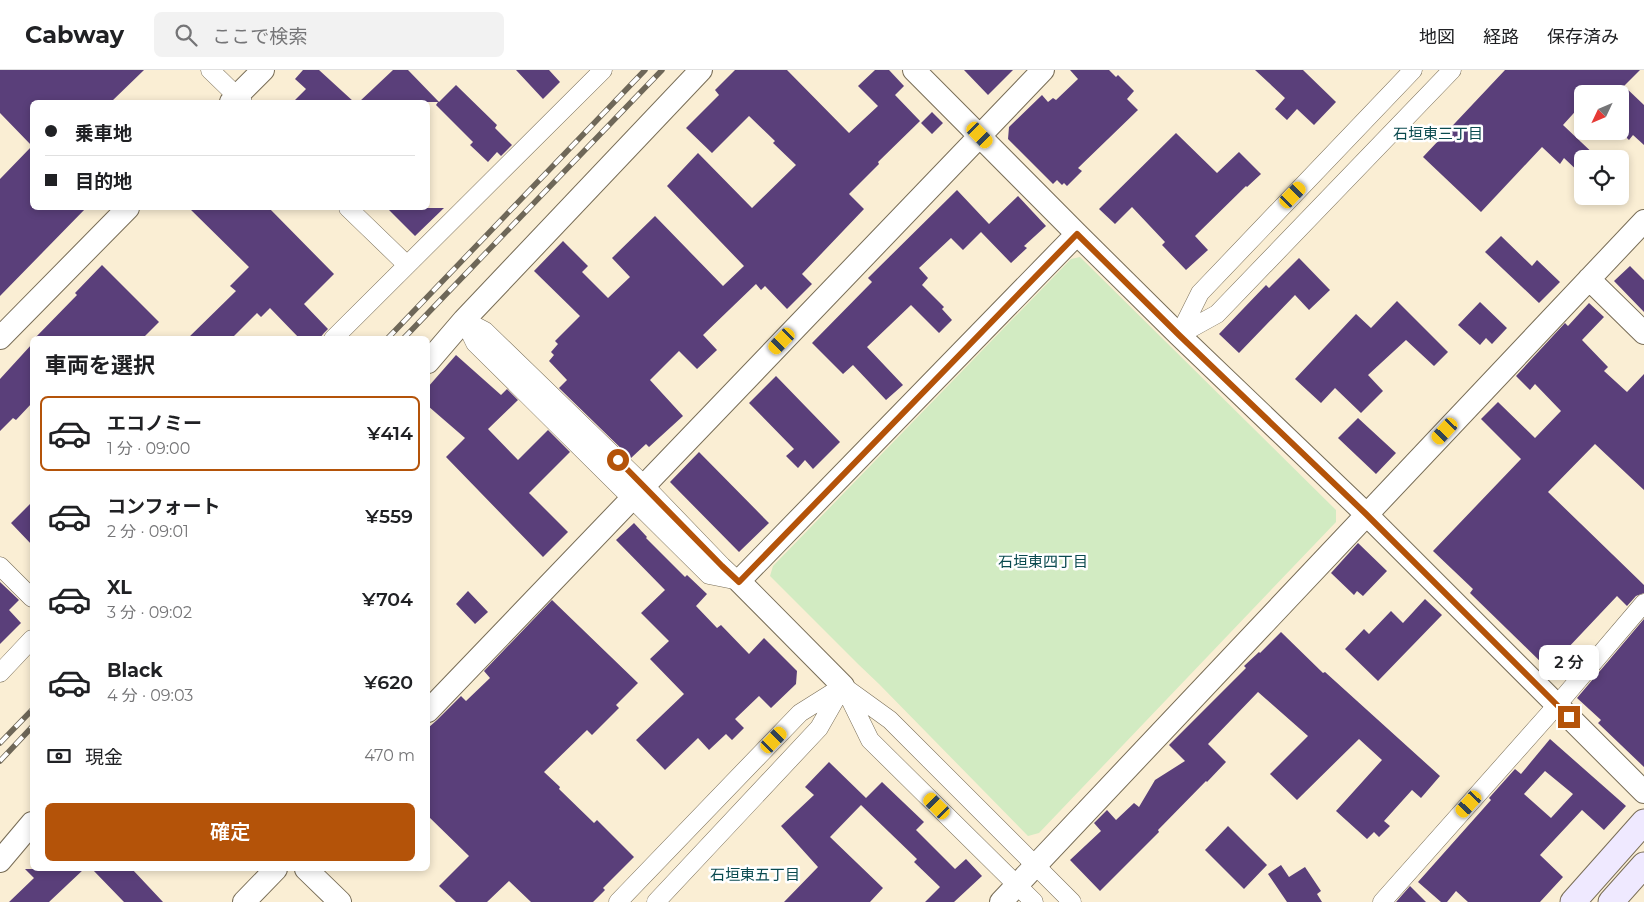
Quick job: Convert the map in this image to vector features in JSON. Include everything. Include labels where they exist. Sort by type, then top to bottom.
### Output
[{"type":"main road","points":[[1573,902],[1644,822]]},
{"type":"main road","points":[[1611,902],[1644,865]]},
{"type":"street","points":[[210,70],[236,100]]},
{"type":"street","points":[[238,100],[263,70]]},
{"type":"street","points":[[336,336],[603,70]]},
{"type":"street","points":[[430,360],[464,320],[701,70]]},
{"type":"street","points":[[914,70],[1179,335],[1366,514],[1644,792]]},
{"type":"street","points":[[430,709],[1043,70]]},
{"type":"street","points":[[1179,335],[1200,293],[1413,70]]},
{"type":"street","points":[[1179,335],[1216,314],[1452,70]]},
{"type":"street","points":[[0,338],[126,210]]},
{"type":"street","points":[[350,210],[407,266]]},
{"type":"street","points":[[1001,902],[1644,221]]},
{"type":"street","points":[[739,582],[1077,234]]},
{"type":"street","points":[[1589,279],[1644,333]]},
{"type":"street","points":[[464,320],[485,331],[638,491],[739,582],[843,686],[890,720],[1072,902]]},
{"type":"street","points":[[0,566],[30,596]]},
{"type":"street","points":[[1382,902],[1557,705],[1644,603]]},
{"type":"street","points":[[0,673],[30,641]]},
{"type":"street","points":[[843,686],[870,740],[1034,902]]},
{"type":"street","points":[[618,902],[800,713],[843,686]]},
{"type":"street","points":[[656,902],[819,728],[843,686]]},
{"type":"street","points":[[0,861],[30,825]]},
{"type":"street","points":[[244,902],[274,871]]},
{"type":"street","points":[[308,871],[340,902]]},
{"type":"green space","points":[[1080,257],[1336,510],[1336,522],[1039,833],[1028,836],[770,576],[773,566],[1071,259]]},
{"type":"building","points":[[0,70],[144,70],[113,100],[30,100],[30,144],[0,113]]},
{"type":"building","points":[[303,70],[319,70],[352,100],[295,100],[306,89],[295,79]]},
{"type":"building","points":[[393,70],[408,70],[439,102],[456,85],[497,125],[495,128],[512,145],[501,156],[497,152],[488,162],[470,145],[473,142],[436,105],[438,102],[430,102],[430,100],[361,100]]},
{"type":"building","points":[[516,70],[549,70],[560,82],[543,99]]},
{"type":"building","points":[[735,70],[787,70],[849,133],[878,106],[858,86],[875,70],[889,70],[904,86],[895,95],[920,121],[878,162],[879,164],[849,194],[864,209],[802,274],[812,284],[787,309],[765,286],[761,290],[756,284],[703,335],[717,350],[697,369],[679,351],[650,380],[683,416],[649,447],[646,444],[631,458],[559,388],[567,380],[549,361],[554,355],[551,352],[558,344],[555,341],[580,316],[534,271],[563,241],[588,266],[582,272],[608,298],[630,277],[612,258],[655,216],[723,286],[744,266],[667,186],[698,153],[752,208],[796,165],[749,116],[712,153],[686,128],[719,95],[715,90]]},
{"type":"building","points":[[964,70],[1013,70],[988,95]]},
{"type":"building","points":[[1070,70],[1109,70],[1116,77],[1118,75],[1134,91],[1127,99],[1138,110],[1078,168],[1082,171],[1067,186],[1064,183],[1062,185],[1057,180],[1053,184],[1008,139],[1009,127],[1042,95],[1048,102],[1053,98],[1056,100],[1078,79]]},
{"type":"building","points":[[1255,70],[1303,70],[1336,102],[1314,125],[1297,109],[1287,120],[1275,109],[1285,98]]},
{"type":"building","points":[[1505,70],[1640,70],[1625,85],[1574,85],[1574,113],[1563,125],[1574,135],[1574,140],[1579,140],[1589,150],[1574,150],[1574,167],[1564,158],[1560,164],[1542,147],[1481,212],[1423,157]]},
{"type":"building","points":[[1629,91],[1644,105],[1644,145],[1633,135],[1629,140]]},
{"type":"building","points":[[932,112],[943,123],[932,134],[921,123]]},
{"type":"building","points":[[1176,133],[1217,173],[1239,152],[1261,174],[1246,186],[1195,236],[1208,250],[1186,270],[1162,245],[1165,242],[1132,207],[1115,224],[1099,209]]},
{"type":"building","points":[[30,148],[30,210],[84,210],[0,296],[0,179]]},
{"type":"building","points":[[957,190],[989,224],[1018,196],[1046,226],[1024,246],[1027,248],[1011,263],[981,232],[963,250],[951,238],[919,268],[928,278],[922,285],[944,307],[942,309],[952,320],[939,333],[911,305],[867,347],[903,385],[886,400],[853,365],[843,374],[812,343],[872,282],[868,278]]},
{"type":"building","points":[[444,208],[415,236],[389,210]]},
{"type":"building","points":[[191,210],[271,210],[334,274],[304,304],[328,329],[322,336],[297,336],[270,308],[261,317],[257,313],[234,336],[190,336],[236,291],[230,286],[249,267]]},
{"type":"building","points":[[1501,236],[1532,266],[1537,260],[1560,282],[1539,303],[1485,252]]},
{"type":"building","points":[[1299,258],[1330,290],[1309,310],[1295,295],[1239,353],[1219,334],[1266,285],[1269,288]]},
{"type":"building","points":[[102,265],[159,322],[145,336],[37,336],[77,295],[75,293]]},
{"type":"building","points":[[1630,266],[1644,280],[1644,312],[1614,281]]},
{"type":"building","points":[[1397,301],[1448,352],[1434,366],[1406,340],[1368,375],[1383,391],[1361,413],[1335,388],[1321,403],[1295,379],[1356,314],[1371,328]]},
{"type":"building","points":[[1480,302],[1507,328],[1492,344],[1486,338],[1480,345],[1458,325]]},
{"type":"building","points":[[1589,303],[1604,317],[1582,340],[1608,367],[1604,371],[1627,392],[1644,374],[1644,490],[1595,444],[1548,492],[1644,585],[1644,593],[1636,596],[1627,606],[1617,596],[1548,669],[1470,593],[1473,589],[1433,551],[1521,459],[1481,419],[1498,402],[1535,438],[1561,411],[1535,384],[1530,390],[1516,376],[1565,323],[1568,326]]},
{"type":"building","points":[[30,346],[30,405],[16,420],[13,418],[0,431],[0,379]]},
{"type":"building","points":[[456,355],[501,395],[507,389],[518,400],[488,429],[518,460],[548,430],[570,452],[529,493],[568,532],[543,557],[446,457],[465,438],[430,408],[430,385]]},
{"type":"building","points":[[776,376],[840,442],[813,469],[805,460],[798,468],[786,456],[794,449],[749,403]]},
{"type":"building","points":[[1358,418],[1396,453],[1376,474],[1338,438]]},
{"type":"building","points":[[699,452],[769,523],[739,552],[670,482]]},
{"type":"building","points":[[30,504],[30,543],[11,523]]},
{"type":"building","points":[[634,523],[646,538],[685,577],[687,575],[707,594],[696,606],[717,628],[721,625],[749,654],[764,638],[797,671],[796,684],[771,708],[759,696],[735,719],[744,728],[732,740],[726,734],[709,750],[698,738],[665,770],[636,740],[684,694],[650,659],[669,641],[641,613],[665,590],[616,540]]},
{"type":"building","points":[[1358,543],[1387,571],[1363,596],[1357,591],[1354,595],[1331,573]]},
{"type":"building","points":[[0,582],[19,600],[9,610],[21,623],[0,644]]},
{"type":"building","points":[[468,591],[488,612],[475,624],[456,604]]},
{"type":"building","points":[[1425,599],[1442,615],[1378,681],[1345,649],[1364,629],[1369,634],[1391,611],[1403,623]]},
{"type":"building","points":[[552,600],[638,683],[616,705],[619,708],[592,735],[587,730],[544,772],[594,823],[597,820],[634,857],[603,888],[605,890],[593,902],[531,902],[509,881],[487,902],[456,902],[439,886],[469,856],[430,818],[430,726],[461,696],[466,701],[490,678],[484,671]]},
{"type":"building","points":[[1644,619],[1644,767],[1598,723],[1601,720],[1577,698]]},
{"type":"building","points":[[1281,632],[1323,673],[1325,672],[1440,776],[1421,798],[1412,790],[1384,821],[1390,826],[1379,837],[1374,832],[1367,839],[1336,811],[1382,760],[1359,739],[1297,800],[1270,774],[1308,736],[1258,692],[1208,744],[1226,762],[1100,891],[1070,860],[1101,831],[1094,823],[1107,810],[1116,820],[1134,803],[1139,807],[1155,780],[1185,761],[1169,745],[1246,668],[1244,666]]},
{"type":"building","points":[[1550,739],[1626,806],[1604,830],[1582,810],[1540,855],[1563,877],[1540,902],[1468,902],[1456,891],[1447,902],[1441,902],[1418,882],[1491,800],[1489,798],[1515,769],[1521,774]],"holes":[[[1545,771],[1573,794],[1551,818],[1524,794]]]},
{"type":"building","points":[[829,762],[866,798],[882,782],[924,822],[916,830],[955,869],[966,859],[982,876],[954,902],[925,902],[940,887],[914,862],[917,859],[861,805],[830,837],[883,888],[870,902],[784,902],[818,867],[781,826],[814,795],[805,787]]},
{"type":"building","points":[[1228,826],[1267,865],[1244,889],[1205,850]]},
{"type":"building","points":[[1281,865],[1289,877],[1305,867],[1321,891],[1317,894],[1322,902],[1287,902],[1268,874]]},
{"type":"building","points":[[25,869],[30,869],[30,871],[82,871],[49,902],[9,902],[34,878]]},
{"type":"building","points":[[94,871],[134,871],[163,902],[124,902]]},
{"type":"building","points":[[1410,886],[1426,902],[1396,902]]},
{"type":"railway","points":[[390,336],[645,70]]},
{"type":"railway","points":[[406,336],[662,70]]},
{"type":"railway","points":[[0,743],[30,712]]},
{"type":"railway","points":[[0,761],[30,729]]},
{"type":"district","name":"石垣東三丁目","points":[[1438,134]]},
{"type":"district","name":"石垣東四丁目","points":[[1043,562]]},
{"type":"district","name":"石垣東五丁目","points":[[755,875]]},
{"type":"route","points":[[618,460],[739,582],[1077,234],[1179,335],[1366,514],[1569,717]]}]
